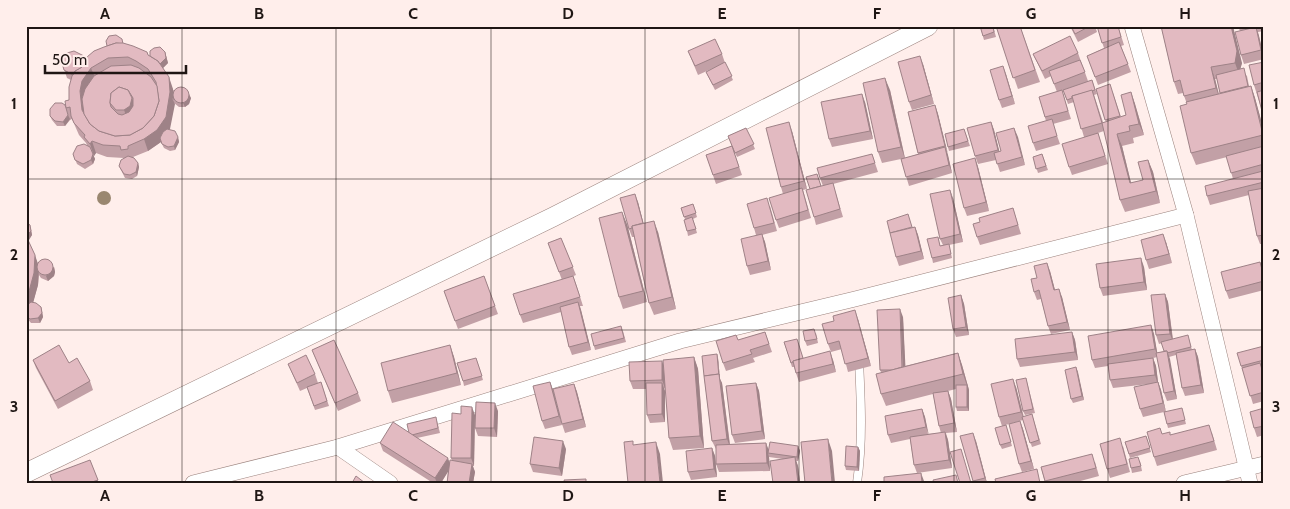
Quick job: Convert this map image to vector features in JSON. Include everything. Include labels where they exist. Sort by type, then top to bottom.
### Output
[{"type":"street","points":[[26,473],[553,217],[928,26]]},
{"type":"street","points":[[1132,26],[1186,215],[1248,475]]},
{"type":"street","points":[[193,483],[338,447],[680,341],[855,304],[1186,215]]},
{"type":"street","points":[[338,447],[390,483]]},
{"type":"street","points":[[1184,483],[1248,475],[1264,464]]},
{"type":"lane","points":[[856,483],[860,458],[861,413],[858,356]]},
{"type":"building","points":[[980,26],[993,26],[994,32],[983,36]]},
{"type":"building","points":[[996,26],[1020,26],[1035,70],[1013,78]]},
{"type":"building","points":[[1071,26],[1090,26],[1075,34]]},
{"type":"building","points":[[1097,26],[1118,26],[1121,37],[1102,43]]},
{"type":"building","points":[[1161,26],[1231,26],[1237,51],[1235,63],[1211,67],[1216,88],[1184,96],[1180,80],[1174,82]]},
{"type":"building","points":[[1256,27],[1261,50],[1241,55],[1235,32]]},
{"type":"building","points":[[116,35],[122,39],[123,44],[116,43],[107,46],[106,41],[109,36]]},
{"type":"building","points":[[1070,36],[1078,53],[1042,71],[1033,54]]},
{"type":"building","points":[[715,39],[722,54],[695,66],[688,51]]},
{"type":"building","points":[[1119,42],[1128,64],[1095,77],[1087,56]]},
{"type":"building","points":[[116,43],[123,43],[147,52],[148,55],[158,61],[169,77],[170,92],[166,117],[157,130],[144,139],[128,146],[128,149],[121,150],[120,146],[103,145],[92,141],[90,144],[74,123],[70,107],[66,108],[65,101],[69,100],[69,87],[72,76],[75,71],[82,67],[87,57],[94,51]],"holes":[[[128,57],[148,69],[156,82],[159,101],[154,116],[143,128],[130,135],[115,136],[99,131],[90,124],[82,110],[80,91],[82,81],[91,68],[108,58]]]},
{"type":"building","points":[[160,47],[165,52],[166,58],[160,64],[150,56],[150,51]]},
{"type":"building","points":[[74,51],[84,56],[85,61],[82,67],[75,71],[73,75],[64,70],[62,63],[67,53]]},
{"type":"building","points":[[920,56],[931,95],[909,102],[898,62]]},
{"type":"building","points":[[1080,60],[1085,72],[1054,84],[1049,71]]},
{"type":"building","points":[[725,62],[732,76],[713,85],[706,72]]},
{"type":"building","points":[[1264,62],[1264,82],[1254,85],[1249,65]]},
{"type":"building","points":[[131,65],[139,68],[151,77],[157,86],[159,101],[154,116],[143,128],[130,135],[115,136],[99,131],[90,124],[84,114],[82,99],[85,89],[94,76],[111,66]],"holes":[[[119,87],[128,90],[133,98],[133,106],[129,112],[122,115],[118,114],[111,107],[111,93]]]},
{"type":"building","points":[[1003,66],[1012,96],[999,100],[990,70]]},
{"type":"building","points":[[1244,68],[1248,86],[1220,93],[1216,75]]},
{"type":"building","points":[[885,78],[901,147],[878,152],[863,83]]},
{"type":"building","points":[[1092,80],[1095,90],[1072,96],[1072,98],[1067,100],[1063,90]]},
{"type":"building","points":[[1110,84],[1120,116],[1105,120],[1096,89]]},
{"type":"building","points":[[1251,86],[1263,135],[1191,153],[1180,106],[1187,104],[1186,102]]},
{"type":"building","points":[[119,87],[128,90],[132,98],[130,106],[124,110],[116,110],[110,103],[111,93]]},
{"type":"building","points":[[178,87],[184,87],[189,92],[187,101],[178,103],[173,98],[173,92]]},
{"type":"building","points":[[1062,90],[1068,111],[1045,117],[1039,97]]},
{"type":"building","points":[[1092,90],[1102,123],[1081,129],[1072,96]]},
{"type":"building","points":[[1264,90],[1264,115],[1263,115],[1257,92]]},
{"type":"building","points":[[1131,92],[1139,124],[1129,126],[1130,131],[1117,134],[1130,183],[1143,180],[1138,162],[1148,160],[1156,191],[1120,200],[1102,123],[1126,115],[1121,95]]},
{"type":"building","points":[[862,94],[870,131],[829,139],[821,102]]},
{"type":"building","points":[[55,103],[65,105],[68,115],[63,122],[55,121],[50,116],[50,109]]},
{"type":"building","points":[[935,105],[945,146],[918,153],[908,112]]},
{"type":"building","points":[[1052,119],[1057,136],[1033,143],[1028,126]]},
{"type":"building","points":[[789,122],[804,181],[781,187],[766,128]]},
{"type":"building","points":[[991,122],[998,150],[975,156],[967,128]]},
{"type":"building","points":[[746,128],[754,144],[735,153],[728,136]]},
{"type":"building","points":[[1014,128],[1022,157],[997,164],[994,153],[1001,151],[996,133]]},
{"type":"building","points":[[167,129],[175,131],[178,137],[174,146],[168,147],[162,144],[160,138]]},
{"type":"building","points":[[964,129],[968,141],[948,147],[945,134]]},
{"type":"building","points":[[1098,133],[1105,156],[1069,167],[1062,144]]},
{"type":"building","points":[[84,144],[90,147],[93,154],[91,160],[83,164],[75,160],[73,154],[77,146]]},
{"type":"building","points":[[732,146],[739,167],[713,175],[706,155]]},
{"type":"building","points":[[1264,146],[1264,164],[1231,173],[1226,156]]},
{"type":"building","points":[[945,147],[949,165],[906,177],[901,159]]},
{"type":"building","points":[[872,154],[875,163],[820,178],[817,168]]},
{"type":"building","points":[[1042,154],[1046,166],[1036,169],[1033,157]]},
{"type":"building","points":[[128,156],[134,158],[138,163],[136,172],[130,175],[124,174],[119,166],[121,160]]},
{"type":"building","points":[[975,158],[986,202],[964,208],[953,164]]},
{"type":"building","points":[[1263,171],[1264,182],[1207,196],[1205,186]]},
{"type":"building","points":[[817,174],[821,186],[810,189],[806,177]]},
{"type":"building","points":[[833,183],[840,209],[814,217],[806,190]]},
{"type":"building","points":[[802,188],[808,210],[776,220],[769,198]]},
{"type":"building","points":[[1264,188],[1264,235],[1257,236],[1248,191]]},
{"type":"building","points":[[950,190],[960,234],[940,239],[930,194]]},
{"type":"building","points":[[635,194],[643,223],[632,226],[629,229],[620,198]]},
{"type":"building","points":[[767,198],[774,223],[754,228],[747,204]]},
{"type":"building","points":[[693,204],[696,213],[684,217],[681,208]]},
{"type":"building","points":[[1013,208],[1018,225],[977,237],[973,224],[980,222],[979,218]]},
{"type":"building","points":[[622,212],[643,291],[619,297],[599,218]]},
{"type":"building","points":[[908,214],[912,227],[890,233],[887,221]]},
{"type":"building","points":[[692,217],[696,229],[687,231],[684,220]]},
{"type":"building","points":[[654,221],[672,297],[649,303],[632,226]]},
{"type":"building","points":[[26,222],[30,225],[31,231],[26,236]]},
{"type":"building","points":[[915,227],[921,251],[896,257],[890,233]]},
{"type":"building","points":[[762,234],[768,261],[747,266],[741,239]]},
{"type":"building","points":[[1163,234],[1169,254],[1146,260],[1141,240]]},
{"type":"building","points":[[938,237],[940,246],[949,244],[951,254],[932,258],[927,239]]},
{"type":"building","points":[[26,238],[35,255],[34,273],[28,295],[26,296]]},
{"type":"building","points":[[561,238],[573,267],[559,272],[548,243]]},
{"type":"building","points":[[1141,258],[1144,282],[1100,288],[1096,264]]},
{"type":"building","points":[[42,259],[48,259],[53,264],[51,273],[42,275],[37,270],[37,264]]},
{"type":"building","points":[[1260,262],[1264,281],[1226,291],[1221,272]]},
{"type":"building","points":[[1047,263],[1054,290],[1059,289],[1067,322],[1048,326],[1039,290],[1034,292],[1031,279],[1037,278],[1034,266]]},
{"type":"building","points":[[484,276],[495,306],[455,321],[444,291]]},
{"type":"building","points":[[573,276],[580,297],[520,315],[513,294]]},
{"type":"building","points":[[1165,294],[1170,334],[1156,335],[1151,295]]},
{"type":"building","points":[[961,295],[966,327],[953,329],[948,298]]},
{"type":"building","points":[[31,302],[41,307],[42,313],[38,318],[30,319],[26,315],[26,306]]},
{"type":"building","points":[[578,302],[588,342],[569,347],[560,307]]},
{"type":"building","points":[[900,309],[902,367],[892,370],[880,370],[877,310]]},
{"type":"building","points":[[855,310],[868,358],[845,364],[839,341],[828,344],[822,324],[834,321],[833,316]]},
{"type":"building","points":[[1151,325],[1155,349],[1092,360],[1088,336]]},
{"type":"building","points":[[621,326],[624,338],[594,346],[591,334]]},
{"type":"building","points":[[814,329],[817,339],[805,341],[803,331]]},
{"type":"building","points":[[765,332],[769,344],[750,350],[752,354],[723,363],[716,341],[736,335],[738,340]]},
{"type":"building","points":[[1072,332],[1075,352],[1017,359],[1015,339]]},
{"type":"building","points":[[1188,335],[1191,347],[1167,353],[1167,351],[1164,351],[1161,342]]},
{"type":"building","points":[[797,339],[803,358],[791,363],[784,342]]},
{"type":"building","points":[[334,340],[358,393],[335,403],[312,350]]},
{"type":"building","points":[[59,345],[69,363],[77,358],[90,381],[55,401],[33,360]]},
{"type":"building","points":[[450,345],[457,373],[388,391],[381,363]]},
{"type":"building","points":[[1264,346],[1264,360],[1241,366],[1237,353]]},
{"type":"building","points":[[1195,349],[1201,385],[1182,388],[1176,353]]},
{"type":"building","points":[[830,351],[833,364],[796,373],[793,361]]},
{"type":"building","points":[[1167,351],[1174,391],[1164,393],[1156,353]]},
{"type":"building","points":[[958,353],[963,374],[881,394],[876,374]]},
{"type":"building","points":[[717,354],[719,374],[704,376],[702,356]]},
{"type":"building","points":[[306,355],[315,374],[297,383],[288,364]]},
{"type":"building","points":[[694,357],[700,436],[669,438],[663,360]]},
{"type":"building","points":[[476,358],[482,376],[463,381],[457,363]]},
{"type":"building","points":[[1153,358],[1155,375],[1110,380],[1108,364]]},
{"type":"building","points":[[662,361],[662,380],[630,381],[629,362]]},
{"type":"building","points":[[1260,363],[1264,376],[1264,392],[1250,396],[1242,368]]},
{"type":"building","points":[[1076,367],[1082,396],[1071,399],[1065,370]]},
{"type":"building","points":[[719,374],[727,439],[712,441],[704,376]]},
{"type":"building","points":[[1026,378],[1033,409],[1023,411],[1016,380]]},
{"type":"building","points":[[1013,379],[1021,412],[999,417],[991,384]]},
{"type":"building","points":[[321,382],[327,401],[314,406],[307,387]]},
{"type":"building","points":[[550,382],[559,416],[542,421],[533,386]]},
{"type":"building","points":[[1158,382],[1163,403],[1140,409],[1134,387]]},
{"type":"building","points":[[646,383],[662,383],[662,414],[647,415]]},
{"type":"building","points":[[756,383],[762,431],[732,435],[726,386]]},
{"type":"building","points":[[574,384],[583,419],[562,424],[553,389]]},
{"type":"building","points":[[956,385],[967,385],[967,407],[956,407]]},
{"type":"building","points":[[948,391],[954,423],[939,426],[933,393]]},
{"type":"building","points":[[476,402],[495,403],[494,428],[475,428]]},
{"type":"building","points":[[461,406],[472,407],[471,458],[451,458],[452,413],[461,414]]},
{"type":"building","points":[[1182,408],[1185,420],[1167,424],[1164,412]]},
{"type":"building","points":[[1264,408],[1264,426],[1254,428],[1250,412]]},
{"type":"building","points":[[922,409],[926,427],[888,435],[885,416]]},
{"type":"building","points":[[1032,414],[1039,440],[1030,443],[1022,417]]},
{"type":"building","points":[[436,417],[438,428],[412,435],[409,433],[407,424]]},
{"type":"building","points":[[1020,421],[1031,461],[1019,464],[1009,424]]},
{"type":"building","points":[[393,422],[448,458],[435,478],[380,443]]},
{"type":"building","points":[[1006,425],[1011,442],[1000,445],[995,428]]},
{"type":"building","points":[[1209,425],[1214,441],[1154,457],[1147,432],[1160,428],[1162,434],[1170,432],[1170,435]]},
{"type":"building","points":[[945,432],[949,460],[914,465],[910,437]]},
{"type":"building","points":[[973,433],[985,478],[973,481],[960,436]]},
{"type":"building","points":[[1146,436],[1150,448],[1129,454],[1125,442]]},
{"type":"building","points":[[534,437],[563,441],[559,468],[530,464]]},
{"type":"building","points":[[1120,438],[1127,464],[1107,469],[1100,444]]},
{"type":"building","points":[[828,439],[832,483],[805,483],[801,442]]},
{"type":"building","points":[[633,441],[633,445],[656,442],[660,483],[628,483],[624,442]]},
{"type":"building","points":[[770,442],[798,446],[797,457],[768,453]]},
{"type":"building","points":[[766,443],[767,463],[716,464],[716,445]]},
{"type":"building","points":[[846,446],[858,447],[857,467],[845,466]]},
{"type":"building","points":[[712,448],[714,469],[688,472],[686,451]]},
{"type":"building","points":[[961,449],[971,483],[960,483],[950,452]]},
{"type":"building","points":[[1092,454],[1096,468],[1045,481],[1041,467]]},
{"type":"building","points":[[795,457],[798,483],[773,483],[770,461]]},
{"type":"building","points":[[1138,457],[1141,466],[1131,468],[1129,459]]},
{"type":"building","points":[[90,460],[98,480],[89,483],[53,483],[50,475]]},
{"type":"building","points":[[450,460],[472,464],[469,483],[447,483]]},
{"type":"building","points":[[1037,469],[1040,483],[996,483],[995,479]]},
{"type":"building","points":[[921,473],[922,483],[884,483],[884,477]]},
{"type":"building","points":[[956,475],[958,483],[934,483],[933,480]]},
{"type":"building","points":[[356,476],[365,483],[352,483]]},
{"type":"building","points":[[586,479],[586,483],[565,483],[564,480]]}]
